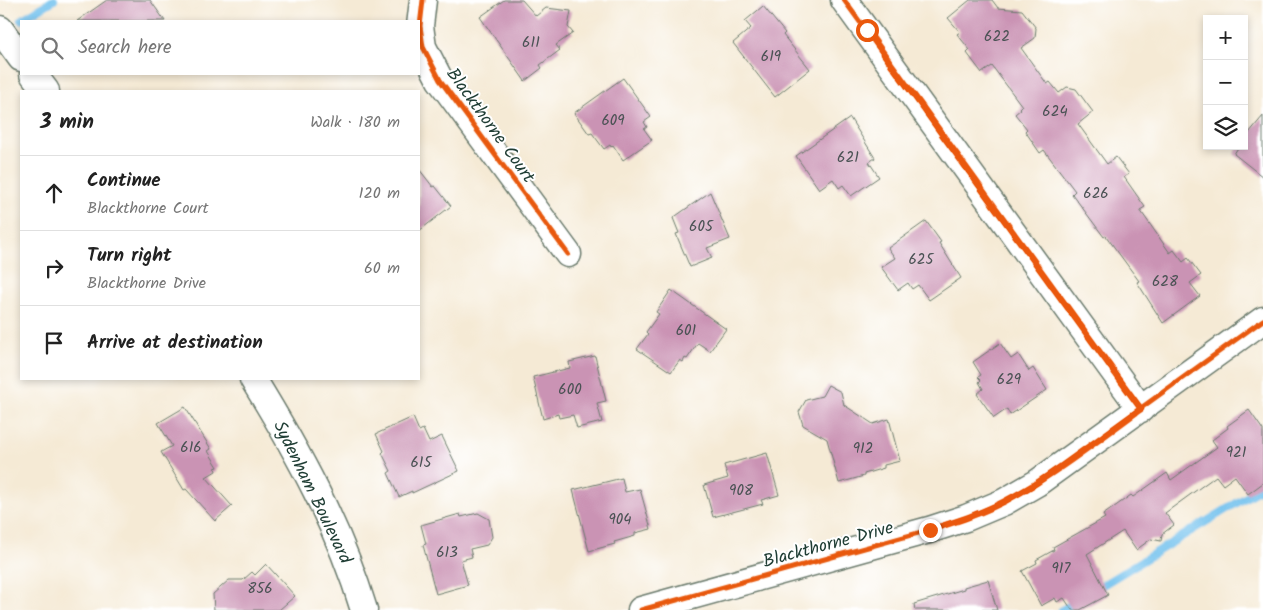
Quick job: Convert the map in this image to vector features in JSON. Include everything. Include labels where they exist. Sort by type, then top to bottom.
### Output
[{"type":"street","name":"Blackthorne Court","points":[[423,0],[420,26],[423,47],[440,80],[568,254]]},
{"type":"street","points":[[844,0],[1141,409]]},
{"type":"street","points":[[0,29],[20,57]]},
{"type":"street","points":[[34,75],[45,90]]},
{"type":"street","name":"Blackthorne Drive","points":[[641,610],[930,530],[966,518],[1004,502],[1037,483],[1263,320]]},
{"type":"street","name":"Sydenham Boulevard","points":[[254,380],[285,431],[334,527],[353,574],[364,610]]},
{"type":"building","points":[[107,0],[150,0],[164,20],[78,20]]},
{"type":"building","points":[[504,0],[522,0],[536,16],[546,8],[571,11],[568,27],[573,33],[556,45],[560,50],[540,65],[542,68],[525,81],[480,17]]},
{"type":"building","points":[[970,0],[992,0],[998,8],[1022,10],[1036,28],[1035,38],[1021,48],[1047,84],[1050,82],[1059,93],[1067,87],[1076,89],[1093,112],[1078,124],[1107,164],[1116,157],[1129,174],[1124,177],[1145,207],[1140,210],[1170,253],[1174,250],[1183,262],[1188,258],[1201,275],[1190,283],[1200,296],[1163,323],[1137,282],[1139,281],[1072,194],[1075,191],[1044,150],[1040,153],[1025,131],[1027,129],[1015,114],[1022,106],[992,66],[982,73],[967,53],[970,50],[957,34],[960,32],[948,18]]},
{"type":"building","points":[[763,6],[810,69],[775,97],[733,43],[751,28],[745,21]]},
{"type":"building","points":[[623,78],[651,117],[644,122],[647,127],[644,129],[652,140],[623,160],[613,145],[604,149],[592,133],[589,134],[574,113]]},
{"type":"building","points":[[1263,116],[1263,177],[1234,154],[1236,150],[1248,150],[1248,134]]},
{"type":"building","points":[[850,118],[875,158],[869,162],[879,177],[851,196],[843,185],[839,188],[833,179],[819,189],[796,156]]},
{"type":"building","points":[[420,170],[433,187],[435,186],[451,206],[420,230]]},
{"type":"building","points":[[710,192],[730,239],[707,248],[712,258],[690,267],[676,234],[679,233],[673,218]]},
{"type":"building","points":[[926,221],[941,242],[939,243],[961,278],[929,300],[918,285],[912,289],[908,283],[898,290],[881,267],[895,258],[888,248]]},
{"type":"building","points":[[671,290],[726,329],[710,351],[698,343],[687,359],[685,358],[683,362],[680,360],[671,372],[637,349],[648,334],[646,332],[659,314],[656,312]]},
{"type":"building","points":[[1000,343],[1011,359],[1018,354],[1029,371],[1033,368],[1047,390],[1010,415],[1007,409],[994,418],[977,394],[983,389],[979,382],[981,380],[978,377],[981,375],[973,362]]},
{"type":"building","points":[[595,356],[606,401],[597,403],[602,422],[577,428],[573,415],[559,418],[558,414],[543,419],[533,377],[570,368],[569,362]]},
{"type":"building","points":[[828,385],[841,392],[844,405],[873,424],[889,419],[900,461],[884,465],[884,468],[864,474],[864,476],[839,483],[827,439],[803,425],[799,412],[806,400],[822,396]]},
{"type":"building","points":[[185,407],[211,449],[208,451],[218,467],[215,468],[216,471],[206,477],[232,506],[215,521],[186,489],[184,490],[161,452],[172,446],[158,423]]},
{"type":"building","points":[[1249,410],[1263,430],[1263,483],[1248,494],[1235,476],[1223,485],[1216,476],[1165,513],[1174,525],[1162,534],[1161,541],[1151,539],[1136,550],[1123,531],[1087,554],[1108,595],[1080,610],[1072,610],[1064,598],[1057,602],[1055,598],[1041,606],[1022,571],[1037,563],[1036,560],[1054,550],[1053,547],[1105,518],[1103,515],[1167,473],[1171,480],[1217,447],[1212,440]]},
{"type":"building","points":[[413,417],[419,431],[423,429],[429,442],[442,436],[459,471],[399,497],[388,473],[391,471],[382,453],[384,451],[376,434]]},
{"type":"building","points":[[767,453],[779,495],[761,500],[763,504],[713,517],[704,485],[728,478],[724,465]]},
{"type":"building","points":[[622,478],[625,492],[640,489],[651,529],[635,533],[635,536],[614,542],[615,544],[589,551],[573,490]]},
{"type":"building","points":[[478,513],[489,519],[492,537],[487,545],[470,549],[472,557],[461,560],[468,585],[436,594],[423,545],[426,544],[421,525],[460,514],[461,517]]},
{"type":"building","points":[[266,564],[295,596],[279,610],[214,610],[213,594],[229,580],[243,580],[252,572],[255,575]]},
{"type":"building","points":[[988,580],[997,610],[915,610],[914,604]]},
{"type":"waterway","points":[[21,20],[54,0]]},
{"type":"waterway","points":[[1096,589],[1263,487]]},
{"type":"waterway","points":[[1062,610],[1078,601]]},
{"type":"cycle path","points":[[423,0],[420,26],[423,47],[440,80],[568,254]]},
{"type":"cycle path","points":[[844,0],[1141,409]]},
{"type":"cycle path","points":[[641,610],[929,530],[966,518],[1004,502],[1037,483],[1263,320]]},
{"type":"route","points":[[867,30],[1141,409],[1037,483],[1004,502],[966,518],[930,530]]}]
